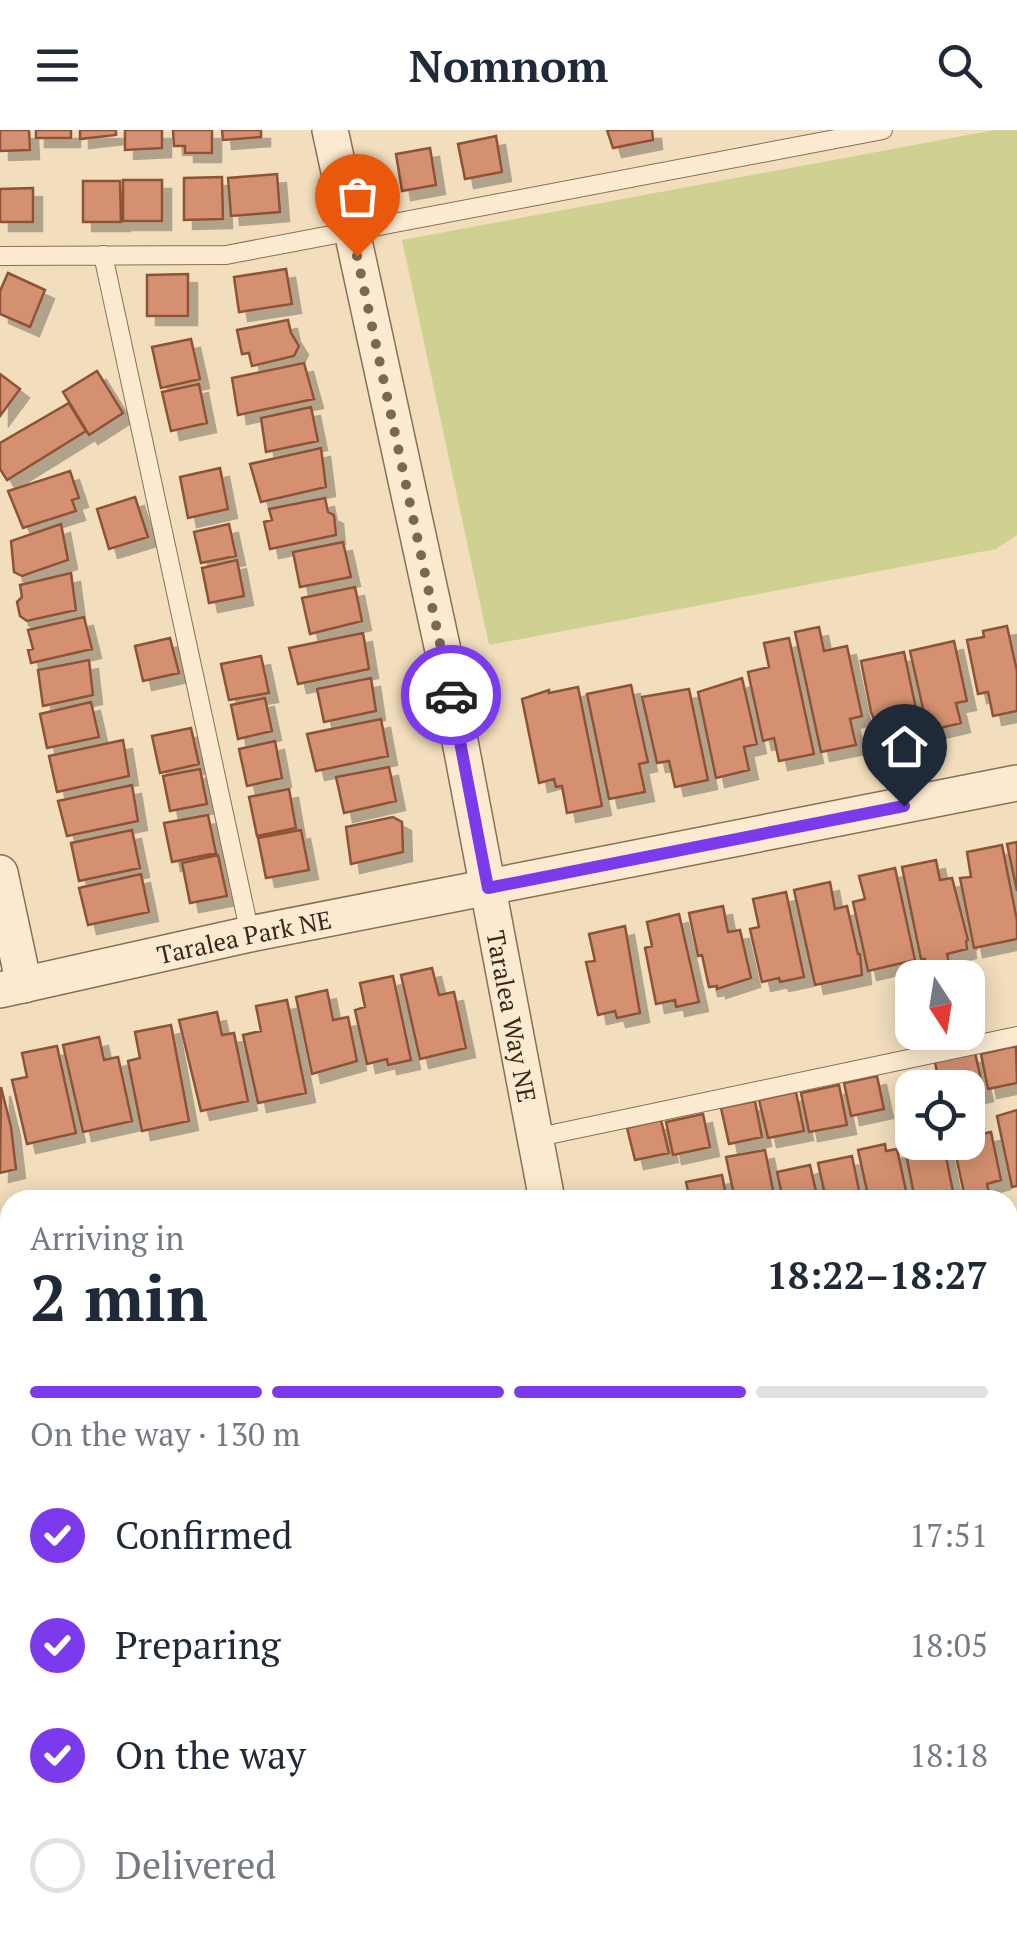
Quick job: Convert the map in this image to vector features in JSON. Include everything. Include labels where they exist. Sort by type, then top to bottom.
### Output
[{"type":"street","name":"Taralea Way NE","points":[[330,130],[442,646],[545,1190]]},
{"type":"street","name":"Taralea Park NE","points":[[12,988],[250,934],[1017,783]]},
{"type":"street","points":[[0,874],[12,988]]},
{"type":"lane","points":[[0,256],[226,254],[883,130]]},
{"type":"lane","points":[[103,255],[250,934]]},
{"type":"lane","points":[[534,1138],[1017,1036]]},
{"type":"green space","points":[[995,130],[1017,130],[1017,535],[996,549],[489,645],[402,240]]},
{"type":"building","points":[[0,130],[29,130],[30,150],[0,151]]},
{"type":"building","points":[[36,130],[71,130],[71,138],[36,138]]},
{"type":"building","points":[[80,130],[116,130],[116,135],[80,139]]},
{"type":"building","points":[[125,130],[162,130],[162,148],[125,150]]},
{"type":"building","points":[[173,130],[212,130],[212,153],[185,153],[185,146],[174,146]]},
{"type":"building","points":[[222,130],[261,130],[261,137],[223,140]]},
{"type":"building","points":[[607,130],[652,130],[653,140],[613,148]]},
{"type":"building","points":[[496,136],[502,172],[465,179],[458,144]]},
{"type":"building","points":[[430,148],[436,185],[402,191],[396,154]]},
{"type":"building","points":[[277,174],[280,212],[231,216],[228,178]]},
{"type":"building","points":[[222,177],[223,219],[184,220],[184,178]]},
{"type":"building","points":[[123,180],[162,180],[162,221],[123,221]]},
{"type":"building","points":[[83,181],[120,181],[121,222],[83,222]]},
{"type":"building","points":[[33,188],[33,222],[0,222],[0,189]]},
{"type":"building","points":[[286,269],[292,304],[239,312],[234,277]]},
{"type":"building","points":[[8,273],[45,290],[30,327],[0,314],[0,291]]},
{"type":"building","points":[[188,274],[188,316],[147,316],[147,275]]},
{"type":"building","points":[[288,320],[299,346],[294,356],[252,366],[249,353],[242,354],[237,330]]},
{"type":"building","points":[[191,339],[200,379],[161,388],[152,347]]},
{"type":"building","points":[[304,363],[314,399],[238,415],[232,378]]},
{"type":"building","points":[[97,371],[123,413],[89,435],[63,392]]},
{"type":"building","points":[[0,374],[20,389],[0,416]]},
{"type":"building","points":[[199,384],[207,423],[171,431],[162,392]]},
{"type":"building","points":[[69,403],[86,431],[7,480],[0,469],[0,443]]},
{"type":"building","points":[[311,407],[318,441],[266,452],[261,418]]},
{"type":"building","points":[[321,448],[326,487],[261,502],[250,464]]},
{"type":"building","points":[[220,468],[228,509],[188,518],[180,477]]},
{"type":"building","points":[[70,471],[79,498],[72,500],[76,511],[23,528],[8,491]]},
{"type":"building","points":[[135,497],[148,537],[109,549],[97,509]]},
{"type":"building","points":[[325,498],[328,512],[334,515],[336,535],[270,549],[264,522],[272,520],[269,509]]},
{"type":"building","points":[[61,524],[68,560],[22,576],[14,572],[11,541]]},
{"type":"building","points":[[229,524],[236,556],[201,563],[194,532]]},
{"type":"building","points":[[343,542],[351,577],[300,587],[293,552]]},
{"type":"building","points":[[237,560],[244,596],[209,603],[202,568]]},
{"type":"building","points":[[71,573],[76,610],[27,621],[20,616],[20,585]]},
{"type":"building","points":[[355,587],[362,621],[310,634],[302,598]]},
{"type":"building","points":[[84,617],[92,649],[31,663],[28,650],[33,649],[28,630]]},
{"type":"building","points":[[1007,626],[1017,671],[1017,711],[993,716],[988,692],[978,694],[967,640],[984,637],[983,631]]},
{"type":"building","points":[[819,627],[824,651],[847,646],[862,716],[850,719],[856,745],[821,752],[795,632]]},
{"type":"building","points":[[363,633],[369,669],[298,684],[289,648]]},
{"type":"building","points":[[170,638],[179,673],[143,681],[135,646]]},
{"type":"building","points":[[789,638],[814,754],[779,761],[774,738],[763,741],[748,672],[769,667],[764,643]]},
{"type":"building","points":[[954,641],[967,701],[956,703],[961,723],[928,731],[910,651]]},
{"type":"building","points":[[904,652],[921,732],[889,739],[885,716],[874,719],[871,712],[861,661]]},
{"type":"building","points":[[261,656],[269,693],[229,700],[221,664]]},
{"type":"building","points":[[89,660],[93,695],[43,706],[38,670]]},
{"type":"building","points":[[371,678],[376,711],[324,722],[317,689]]},
{"type":"building","points":[[742,678],[757,744],[744,747],[749,770],[716,778],[698,692]]},
{"type":"building","points":[[631,685],[648,762],[639,764],[645,792],[609,799],[587,694]]},
{"type":"building","points":[[578,687],[602,806],[567,813],[562,786],[556,787],[554,779],[539,783],[522,699],[549,690]]},
{"type":"building","points":[[689,689],[708,780],[675,787],[669,761],[657,763],[642,697]]},
{"type":"building","points":[[265,698],[272,731],[238,739],[231,705]]},
{"type":"building","points":[[91,702],[99,737],[47,748],[40,714]]},
{"type":"building","points":[[381,719],[388,756],[316,771],[307,734]]},
{"type":"building","points":[[191,728],[199,764],[160,773],[152,736]]},
{"type":"building","points":[[123,740],[129,776],[57,792],[49,756]]},
{"type":"building","points":[[275,741],[282,778],[247,786],[239,749]]},
{"type":"building","points":[[389,767],[396,801],[344,813],[336,777]]},
{"type":"building","points":[[200,769],[207,804],[170,811],[163,776]]},
{"type":"building","points":[[132,785],[138,821],[67,836],[58,801]]},
{"type":"building","points":[[289,789],[296,828],[257,836],[249,797]]},
{"type":"building","points":[[208,815],[216,853],[172,862],[164,823]]},
{"type":"building","points":[[393,817],[402,822],[403,852],[351,864],[346,827]]},
{"type":"building","points":[[132,830],[140,868],[79,881],[71,843]]},
{"type":"building","points":[[301,830],[309,870],[266,878],[258,838]]},
{"type":"building","points":[[1017,842],[1017,891],[1007,844]]},
{"type":"building","points":[[1002,845],[1017,939],[974,948],[960,878],[971,877],[967,852]]},
{"type":"building","points":[[218,855],[227,896],[190,903],[182,863]]},
{"type":"building","points":[[936,860],[940,880],[952,878],[967,949],[947,954],[948,960],[921,959],[902,867]]},
{"type":"building","points":[[895,868],[915,960],[895,960],[895,965],[868,971],[853,902],[865,899],[859,876]]},
{"type":"building","points":[[141,874],[149,912],[88,925],[79,888]]},
{"type":"building","points":[[830,882],[835,909],[847,906],[862,975],[815,985],[794,890]]},
{"type":"building","points":[[786,892],[804,977],[762,982],[750,929],[759,927],[753,899]]},
{"type":"building","points":[[723,906],[728,932],[740,930],[751,978],[717,989],[709,987],[689,913]]},
{"type":"building","points":[[679,914],[699,1002],[676,1007],[675,1000],[656,1004],[645,948],[652,946],[647,922]]},
{"type":"building","points":[[625,926],[640,1013],[617,1018],[615,1011],[598,1015],[586,962],[595,961],[589,934]]},
{"type":"building","points":[[432,968],[439,995],[454,992],[466,1048],[420,1059],[401,975]]},
{"type":"building","points":[[393,976],[411,1060],[388,1065],[387,1059],[367,1064],[355,1010],[365,1007],[360,983]]},
{"type":"building","points":[[327,990],[333,1020],[348,1017],[357,1061],[312,1074],[296,997]]},
{"type":"building","points":[[287,1000],[306,1093],[258,1103],[243,1035],[261,1031],[256,1006]]},
{"type":"building","points":[[217,1012],[222,1035],[234,1033],[248,1101],[201,1111],[179,1020]]},
{"type":"building","points":[[171,1025],[189,1121],[142,1131],[128,1061],[140,1058],[135,1032]]},
{"type":"building","points":[[99,1037],[104,1060],[118,1057],[132,1121],[83,1132],[63,1045]]},
{"type":"building","points":[[57,1046],[76,1133],[27,1144],[12,1080],[27,1077],[22,1053]]},
{"type":"building","points":[[1016,1046],[1017,1083],[988,1089],[981,1054]]},
{"type":"building","points":[[975,1053],[979,1070],[937,1070],[935,1062]]},
{"type":"building","points":[[877,1076],[884,1109],[851,1116],[844,1083]]},
{"type":"building","points":[[839,1085],[847,1125],[809,1132],[801,1093]]},
{"type":"building","points":[[1,1087],[16,1169],[0,1173]]},
{"type":"building","points":[[796,1092],[804,1131],[768,1138],[759,1100]]},
{"type":"building","points":[[755,1101],[762,1137],[729,1144],[721,1108]]},
{"type":"building","points":[[1017,1110],[1017,1186],[1012,1187],[997,1116]]},
{"type":"building","points":[[703,1114],[710,1147],[673,1155],[666,1122]]},
{"type":"building","points":[[661,1120],[669,1153],[635,1160],[627,1128]]},
{"type":"building","points":[[991,1132],[1001,1180],[987,1184],[988,1190],[963,1190],[957,1160],[985,1160],[985,1133]]},
{"type":"building","points":[[885,1144],[886,1151],[895,1149],[906,1190],[867,1190],[858,1150]]},
{"type":"building","points":[[765,1150],[773,1190],[733,1190],[726,1157]]},
{"type":"building","points":[[852,1156],[859,1190],[824,1190],[818,1163]]},
{"type":"building","points":[[907,1160],[947,1160],[953,1190],[913,1190]]},
{"type":"building","points":[[810,1165],[816,1190],[781,1190],[777,1172]]},
{"type":"building","points":[[722,1175],[725,1190],[688,1190],[686,1182]]},
{"type":"way so far","points":[[357,256],[451,695]]},
{"type":"route","points":[[451,695],[488,888],[904,806]]}]
